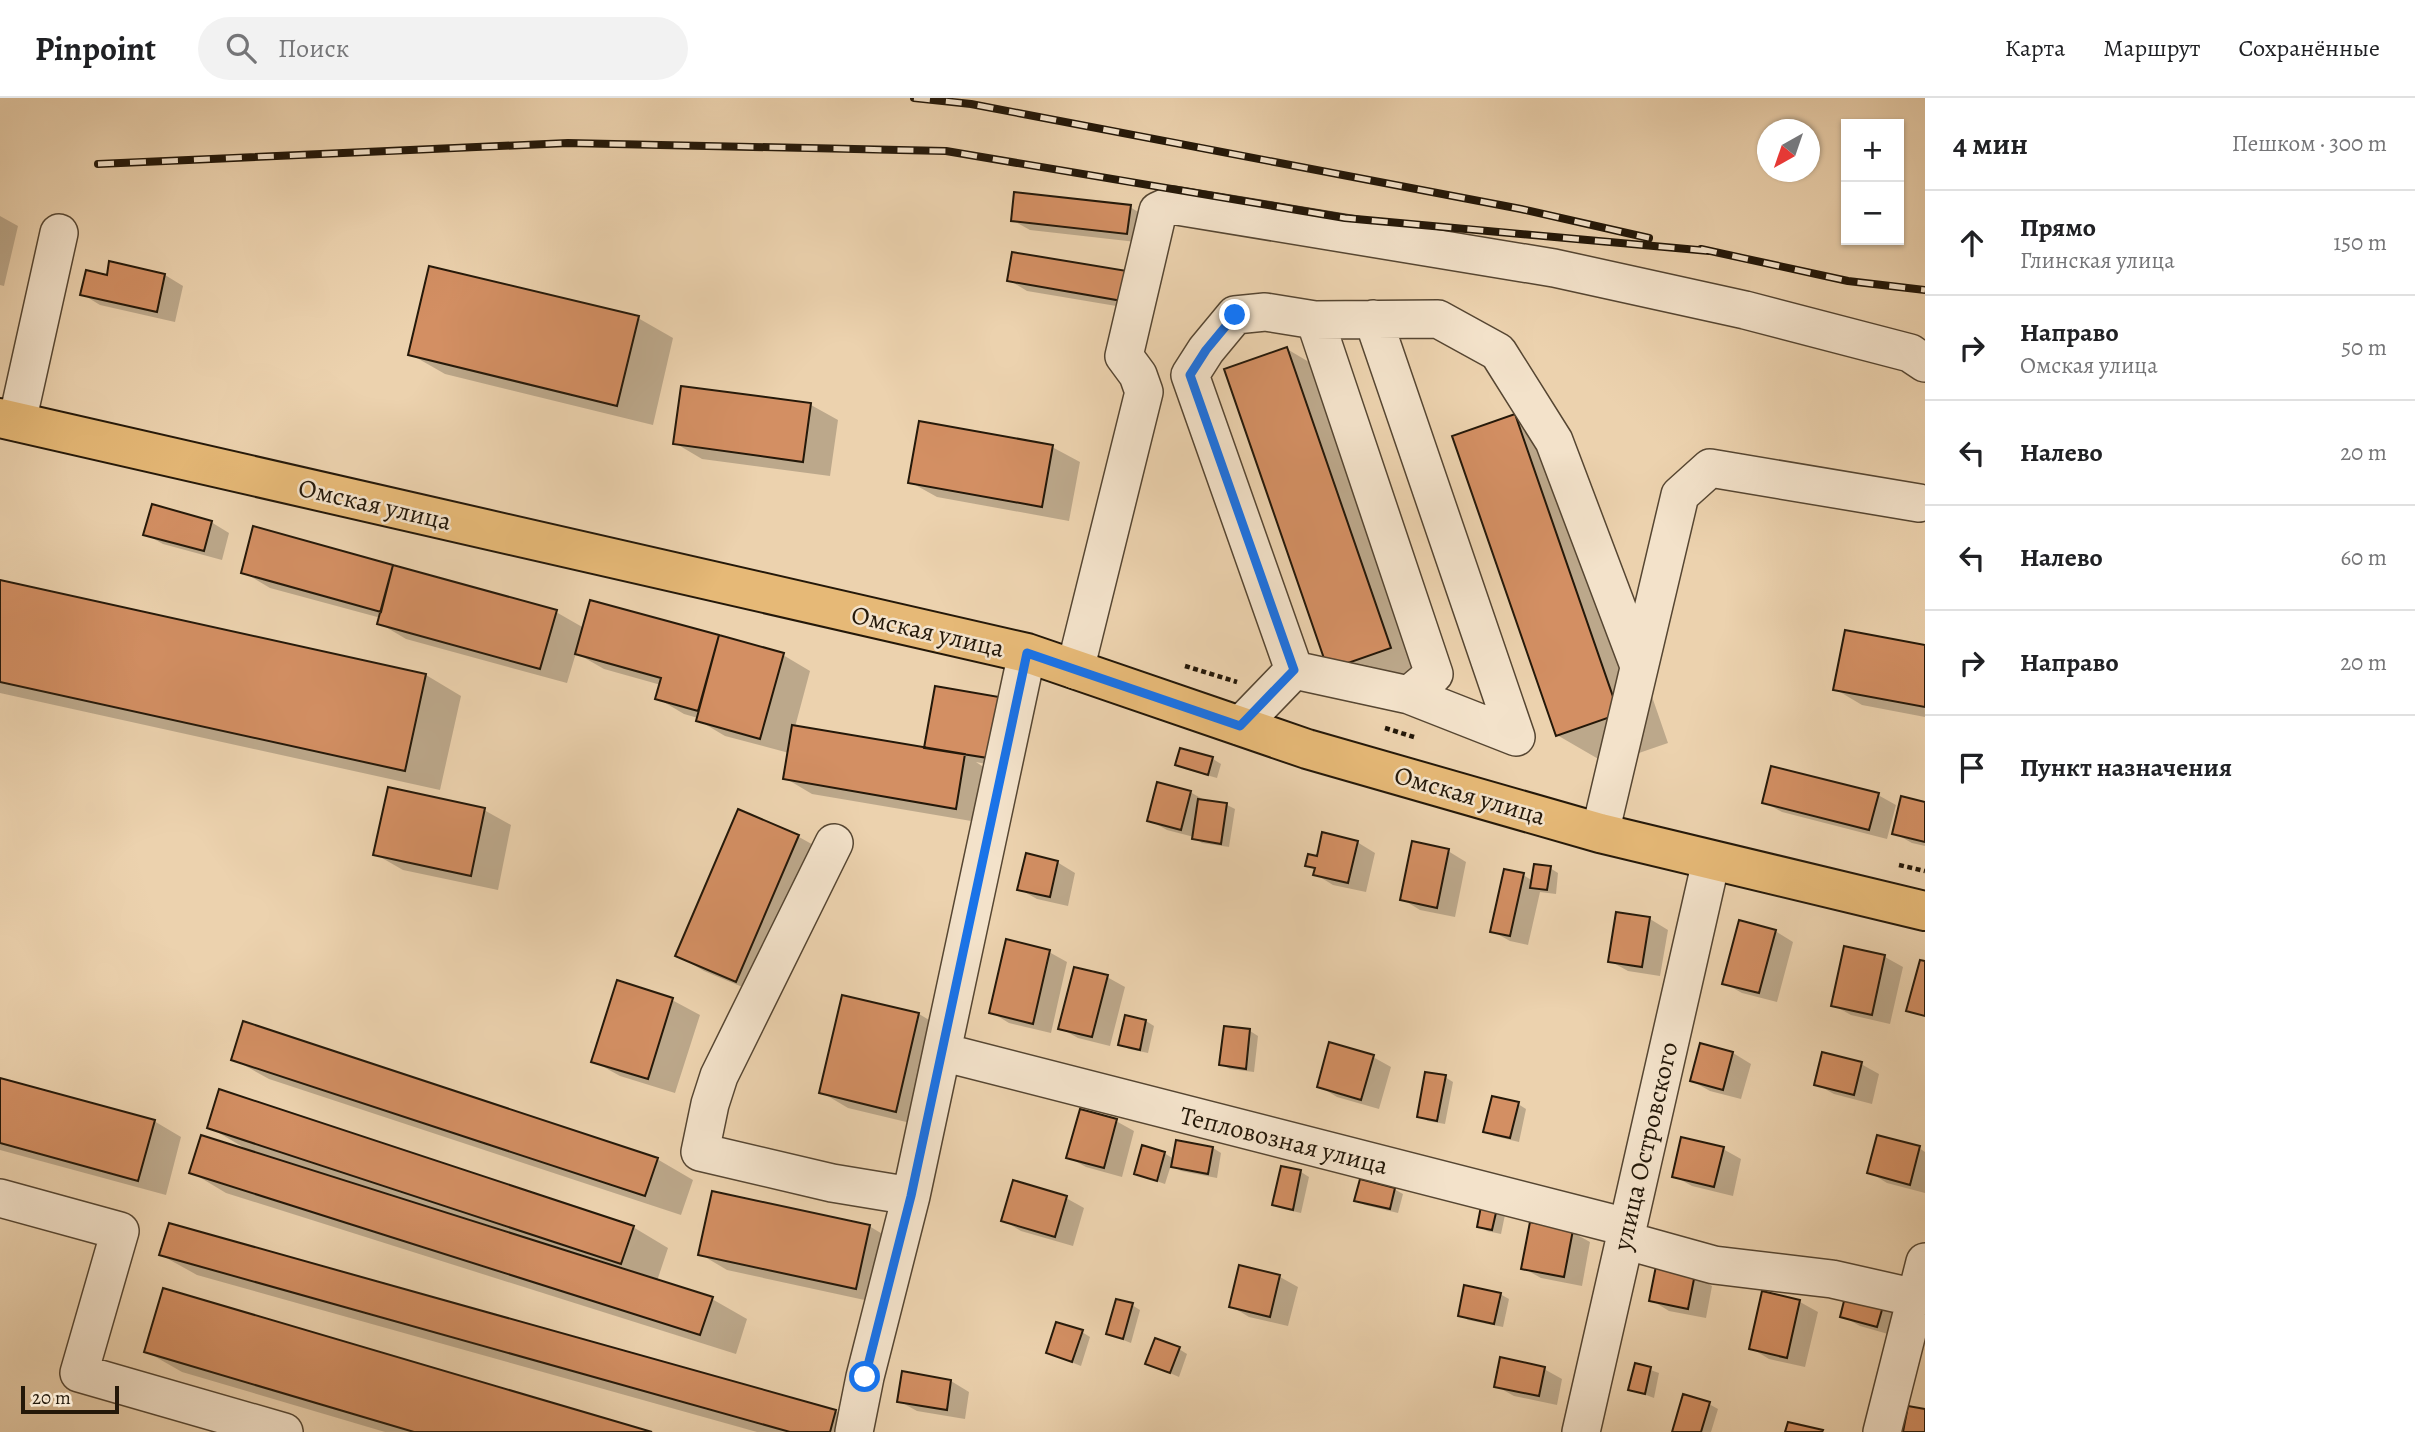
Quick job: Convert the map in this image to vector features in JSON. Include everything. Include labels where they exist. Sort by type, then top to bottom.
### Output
[{"type":"main road","name":"Омская улица","points":[[8,420],[1027,653],[1307,749],[1600,833],[1925,911]]},
{"type":"street","points":[[1075,670],[1144,392],[1138,375],[1124,356],[1158,211],[1171,205],[1554,268],[1745,310],[1910,353],[1925,363]]},
{"type":"street","points":[[8,420],[58,233]]},
{"type":"street","points":[[1294,670],[1190,375],[1206,350],[1235,315],[1265,312],[1315,320],[1438,318],[1498,352],[1554,440],[1639,666]]},
{"type":"street","points":[[1294,670],[1409,695],[1516,737],[1373,319]]},
{"type":"street","points":[[1315,320],[1434,674],[1409,695]]},
{"type":"street","points":[[1600,833],[1680,495],[1710,468],[1919,503]]},
{"type":"street","points":[[854,1432],[865,1377],[911,1196],[1027,653]]},
{"type":"street","points":[[1240,726],[1294,670]]},
{"type":"street","points":[[834,844],[719,1076],[710,1104],[701,1153],[832,1182],[911,1196]]},
{"type":"street","name":"улица Островского","points":[[1581,1432],[1711,861]]},
{"type":"street","name":"Тепловозная улица","points":[[942,1052],[1625,1234],[1714,1265],[1832,1279],[1916,1298]]},
{"type":"street","points":[[0,1198],[120,1231],[79,1373],[284,1432]]},
{"type":"street","points":[[1882,1432],[1925,1262]]},
{"type":"building","points":[[1014,192],[1131,205],[1127,234],[1011,221]]},
{"type":"building","points":[[1012,252],[1133,272],[1128,302],[1007,281]]},
{"type":"building","points":[[109,261],[165,274],[157,312],[80,295],[86,270],[107,275]]},
{"type":"building","points":[[429,266],[639,316],[617,406],[408,355]]},
{"type":"building","points":[[1287,347],[1391,648],[1328,670],[1224,369]]},
{"type":"building","points":[[681,386],[811,403],[803,462],[673,444]]},
{"type":"building","points":[[1515,414],[1619,714],[1556,736],[1452,436]]},
{"type":"building","points":[[919,421],[1053,445],[1042,507],[908,483]]},
{"type":"building","points":[[152,504],[212,521],[204,551],[143,535]]},
{"type":"building","points":[[253,526],[393,565],[381,612],[241,573]]},
{"type":"building","points":[[393,565],[557,610],[540,669],[377,624]]},
{"type":"building","points":[[0,580],[426,674],[405,771],[0,682]]},
{"type":"building","points":[[590,600],[719,635],[698,711],[655,699],[661,678],[575,654]]},
{"type":"building","points":[[1845,630],[1925,645],[1925,707],[1833,690]]},
{"type":"building","points":[[719,635],[784,653],[760,739],[696,721]]},
{"type":"building","points":[[935,686],[999,697],[988,758],[924,748]]},
{"type":"building","points":[[792,725],[965,754],[956,809],[783,779]]},
{"type":"building","points":[[1180,748],[1213,757],[1208,775],[1175,765]]},
{"type":"building","points":[[1771,766],[1879,793],[1869,830],[1762,803]]},
{"type":"building","points":[[1157,782],[1191,791],[1181,830],[1147,821]]},
{"type":"building","points":[[388,787],[485,808],[471,876],[373,855]]},
{"type":"building","points":[[1901,796],[1925,802],[1925,842],[1892,834]]},
{"type":"building","points":[[1198,799],[1227,803],[1221,844],[1192,839]]},
{"type":"building","points":[[738,809],[799,835],[736,982],[675,956]]},
{"type":"building","points":[[1322,832],[1358,841],[1348,883],[1313,875],[1315,868],[1305,866],[1308,854],[1317,856]]},
{"type":"building","points":[[1412,841],[1449,849],[1437,908],[1400,900]]},
{"type":"building","points":[[1026,853],[1058,861],[1050,897],[1017,890]]},
{"type":"building","points":[[1534,864],[1551,866],[1547,890],[1530,888]]},
{"type":"building","points":[[1504,869],[1524,873],[1510,936],[1490,932]]},
{"type":"building","points":[[1616,912],[1650,917],[1642,967],[1608,962]]},
{"type":"building","points":[[1739,920],[1776,930],[1759,993],[1722,984]]},
{"type":"building","points":[[1006,939],[1050,950],[1033,1024],[989,1013]]},
{"type":"building","points":[[1844,946],[1885,955],[1872,1015],[1831,1006]]},
{"type":"building","points":[[1920,960],[1925,961],[1925,1016],[1906,1011]]},
{"type":"building","points":[[1074,967],[1108,975],[1092,1037],[1058,1029]]},
{"type":"building","points":[[617,980],[673,998],[648,1079],[591,1062]]},
{"type":"building","points":[[842,995],[919,1013],[896,1112],[819,1093]]},
{"type":"building","points":[[1125,1015],[1146,1020],[1140,1050],[1118,1045]]},
{"type":"building","points":[[243,1021],[658,1158],[645,1196],[231,1060]]},
{"type":"building","points":[[1224,1026],[1250,1029],[1246,1069],[1219,1065]]},
{"type":"building","points":[[1329,1042],[1374,1055],[1361,1100],[1317,1087]]},
{"type":"building","points":[[1700,1043],[1733,1052],[1723,1090],[1690,1081]]},
{"type":"building","points":[[1822,1052],[1862,1062],[1854,1095],[1814,1085]]},
{"type":"building","points":[[1425,1072],[1446,1075],[1437,1121],[1417,1117]]},
{"type":"building","points":[[0,1078],[155,1120],[138,1181],[0,1143]]},
{"type":"building","points":[[219,1089],[634,1226],[621,1264],[207,1128]]},
{"type":"building","points":[[1492,1096],[1519,1102],[1510,1138],[1483,1132]]},
{"type":"building","points":[[1080,1109],[1117,1119],[1104,1168],[1066,1158]]},
{"type":"building","points":[[201,1135],[713,1297],[700,1335],[189,1173]]},
{"type":"building","points":[[1877,1135],[1920,1146],[1910,1185],[1867,1173]]},
{"type":"building","points":[[1681,1137],[1724,1147],[1714,1187],[1672,1177]]},
{"type":"building","points":[[1176,1140],[1213,1147],[1208,1174],[1171,1167]]},
{"type":"building","points":[[1142,1145],[1165,1152],[1157,1181],[1134,1174]]},
{"type":"building","points":[[1281,1166],[1301,1170],[1293,1210],[1272,1205]]},
{"type":"building","points":[[1360,1179],[1395,1188],[1390,1209],[1354,1201]]},
{"type":"building","points":[[1013,1180],[1067,1196],[1055,1237],[1001,1221]]},
{"type":"building","points":[[712,1191],[870,1225],[856,1289],[698,1255]]},
{"type":"building","points":[[1482,1201],[1498,1204],[1492,1230],[1477,1227]]},
{"type":"building","points":[[1530,1222],[1573,1230],[1564,1277],[1521,1269]]},
{"type":"building","points":[[169,1223],[836,1410],[830,1432],[790,1432],[159,1255]]},
{"type":"building","points":[[1239,1265],[1280,1275],[1270,1317],[1229,1307]]},
{"type":"building","points":[[1656,1266],[1695,1274],[1688,1309],[1649,1301]]},
{"type":"building","points":[[1464,1285],[1501,1293],[1494,1324],[1458,1316]]},
{"type":"building","points":[[1848,1285],[1886,1296],[1877,1327],[1840,1317]]},
{"type":"building","points":[[163,1288],[652,1432],[414,1432],[144,1352]]},
{"type":"building","points":[[1762,1291],[1800,1300],[1787,1358],[1749,1349]]},
{"type":"building","points":[[1116,1299],[1133,1303],[1123,1339],[1106,1334]]},
{"type":"building","points":[[1056,1322],[1083,1330],[1072,1362],[1046,1353]]},
{"type":"building","points":[[1155,1338],[1180,1347],[1170,1373],[1145,1364]]},
{"type":"building","points":[[1500,1357],[1545,1367],[1539,1396],[1494,1387]]},
{"type":"building","points":[[1635,1363],[1651,1367],[1645,1394],[1628,1390]]},
{"type":"building","points":[[902,1371],[951,1380],[947,1410],[897,1402]]},
{"type":"building","points":[[1683,1394],[1710,1402],[1701,1432],[1672,1432]]},
{"type":"building","points":[[1908,1406],[1925,1409],[1925,1432],[1903,1432]]},
{"type":"building","points":[[1788,1422],[1823,1430],[1785,1432]]},
{"type":"railway","points":[[914,98],[971,104],[1521,209],[1649,238]]},
{"type":"railway","points":[[98,164],[568,143],[946,151],[1345,218],[1709,251]]},
{"type":"railway","points":[[1701,249],[1848,281],[1925,290]]},
{"type":"route","points":[[865,1377],[911,1196],[1027,653],[1240,726],[1294,670],[1190,375],[1206,350],[1235,315]]}]
